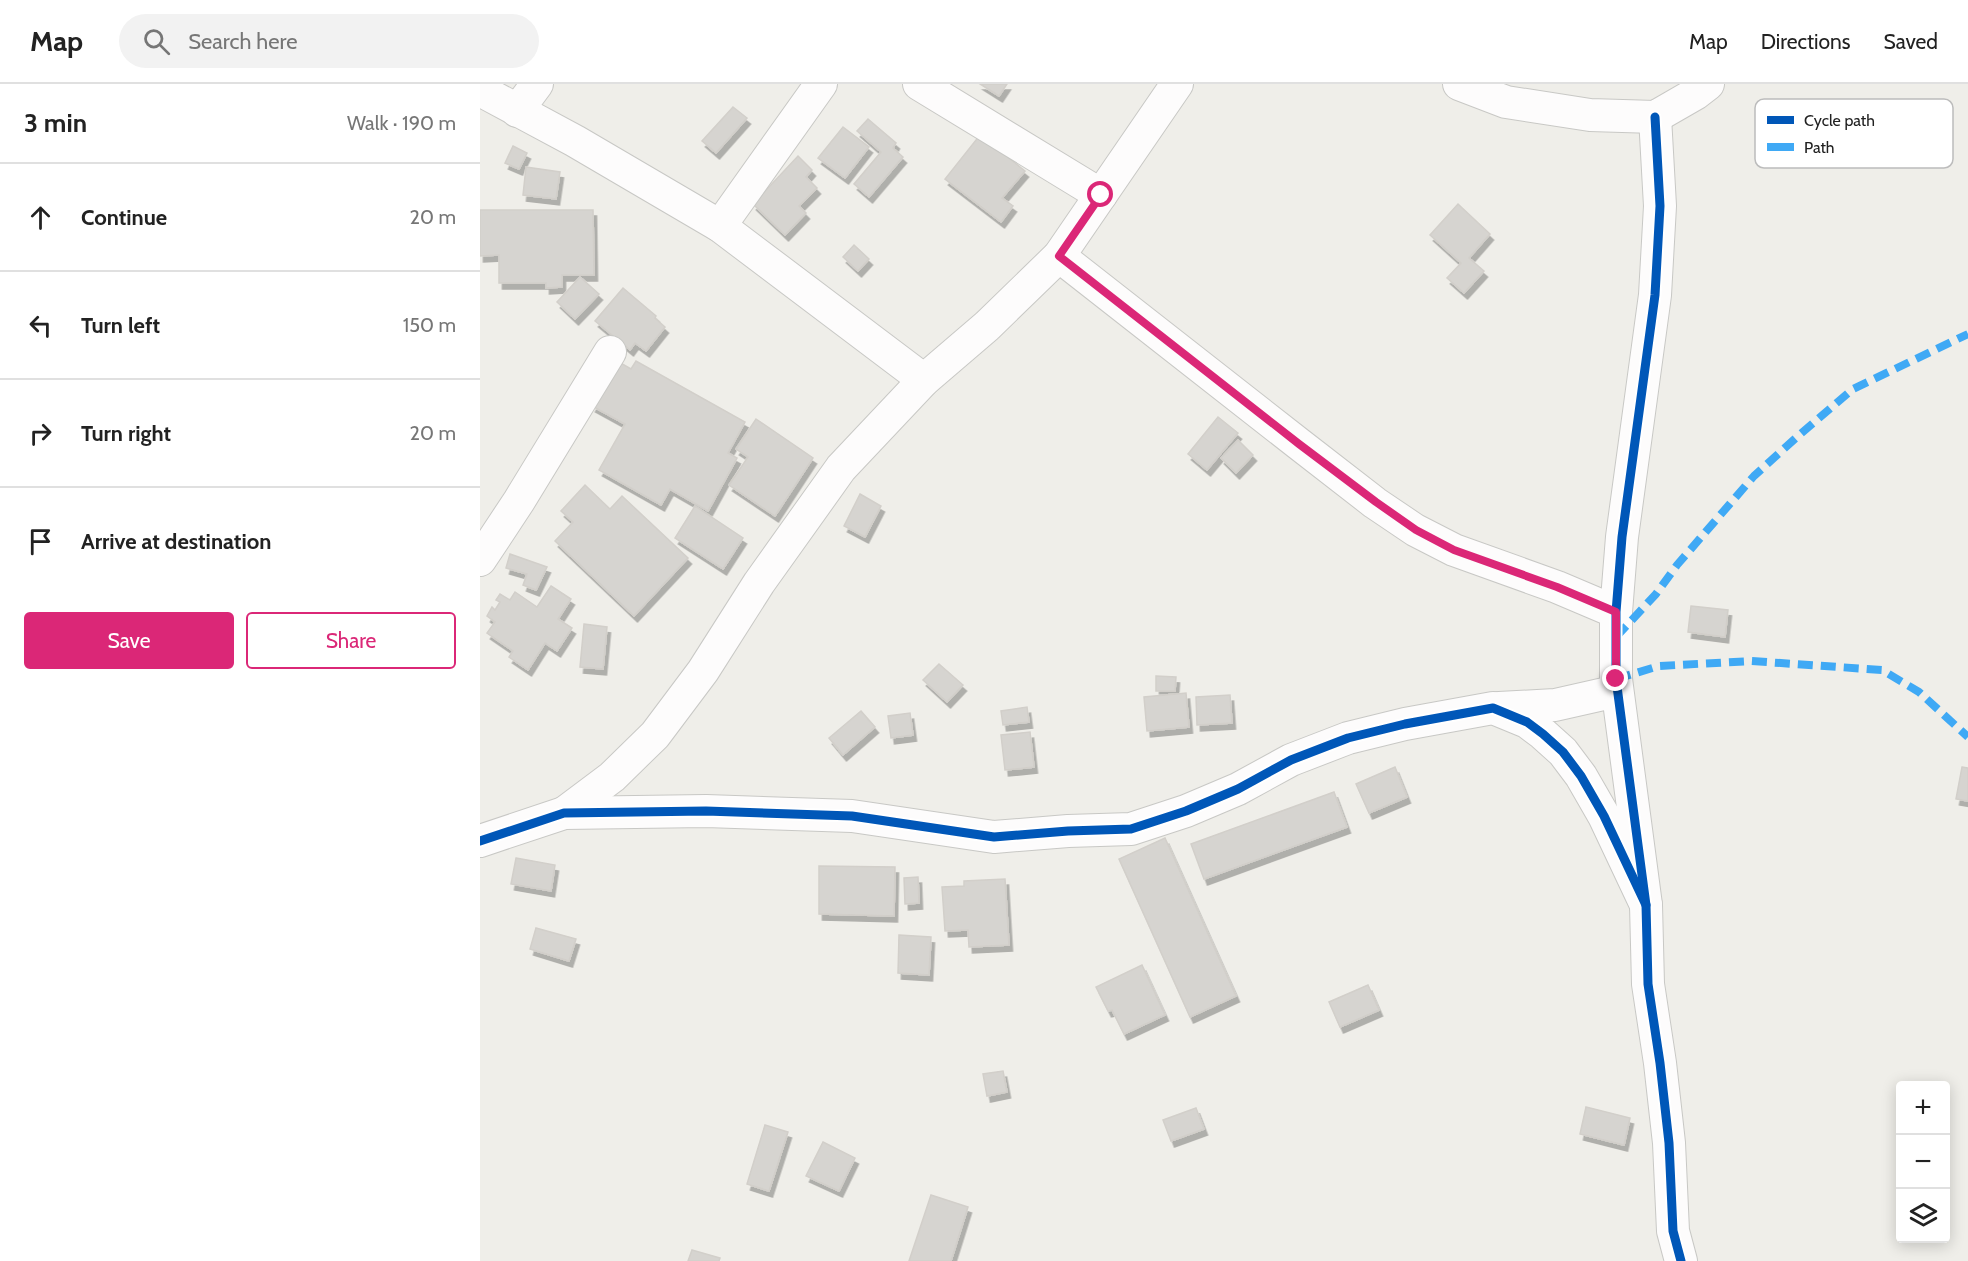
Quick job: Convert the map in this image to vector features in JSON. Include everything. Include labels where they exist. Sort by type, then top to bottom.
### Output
[{"type":"street","points":[[517,111],[537,84]]},
{"type":"street","points":[[720,226],[821,84]]},
{"type":"street","points":[[919,84],[1101,195]]},
{"type":"street","points":[[564,813],[612,777],[655,735],[703,671],[759,584],[841,468],[924,380],[987,326],[1059,256],[1177,84]]},
{"type":"street","points":[[1459,84],[1506,102],[1590,116],[1655,117],[1708,84]]},
{"type":"street","points":[[480,90],[575,141],[720,226],[924,380]]},
{"type":"street","points":[[1655,117],[1660,206],[1655,295],[1622,537],[1616,612],[1617,691],[1646,905],[1648,984],[1669,1143],[1673,1231],[1681,1261]]},
{"type":"street","points":[[1059,256],[1299,444],[1416,530],[1454,550],[1557,587],[1616,612]]},
{"type":"street","points":[[480,560],[519,501],[610,352]]},
{"type":"street","points":[[480,841],[564,813],[706,811],[852,816],[994,837],[1131,829],[1186,811],[1238,789],[1291,760],[1348,738],[1405,724],[1493,708],[1555,705],[1617,691]]},
{"type":"street","points":[[1493,708],[1527,722],[1563,752],[1581,776],[1604,816],[1646,905]]},
{"type":"building","points":[[980,84],[1007,84],[999,96]]},
{"type":"building","points":[[733,107],[747,118],[716,153],[702,141]]},
{"type":"building","points":[[868,119],[896,143],[893,148],[903,157],[869,197],[854,184],[881,152],[857,131]]},
{"type":"building","points":[[843,127],[869,147],[845,178],[818,158]]},
{"type":"building","points":[[980,135],[1025,171],[1002,198],[1013,206],[1001,222],[945,179]]},
{"type":"building","points":[[513,146],[527,153],[519,169],[505,163]]},
{"type":"building","points":[[798,156],[812,170],[806,177],[817,188],[799,206],[806,213],[785,235],[753,204]]},
{"type":"building","points":[[526,167],[560,172],[556,199],[523,195]]},
{"type":"building","points":[[1458,204],[1490,234],[1469,258],[1484,271],[1464,293],[1447,278],[1461,263],[1430,235]]},
{"type":"building","points":[[480,210],[593,210],[594,275],[562,275],[562,287],[546,288],[546,283],[499,283],[499,255],[480,256]]},
{"type":"building","points":[[854,245],[869,259],[858,271],[843,257]]},
{"type":"building","points":[[580,277],[599,294],[575,319],[557,302]]},
{"type":"building","points":[[623,288],[656,316],[655,318],[665,327],[646,351],[635,343],[630,350],[595,321]]},
{"type":"building","points":[[617,361],[631,369],[636,361],[745,422],[728,453],[737,458],[708,511],[670,489],[661,505],[599,470],[625,424],[592,406]]},
{"type":"building","points":[[1218,417],[1238,433],[1207,470],[1188,454]]},
{"type":"building","points":[[756,419],[813,458],[775,516],[729,485],[748,457],[736,449]]},
{"type":"building","points":[[1238,440],[1253,455],[1236,473],[1221,458]]},
{"type":"building","points":[[585,485],[610,509],[622,496],[688,558],[634,616],[555,541],[573,522],[561,511]]},
{"type":"building","points":[[860,494],[881,506],[865,537],[844,526]]},
{"type":"building","points":[[695,506],[743,538],[723,569],[675,538]]},
{"type":"building","points":[[510,554],[547,567],[536,590],[523,585],[527,574],[506,568]]},
{"type":"building","points":[[551,586],[571,599],[558,619],[572,628],[557,651],[545,643],[528,670],[509,657],[513,651],[487,633],[495,622],[487,616],[492,607],[495,610],[500,602],[496,600],[500,594],[510,600],[515,592],[537,607]]},
{"type":"building","points":[[1691,606],[1728,610],[1725,637],[1688,632]]},
{"type":"building","points":[[584,624],[607,627],[603,669],[580,667]]},
{"type":"building","points":[[939,664],[963,685],[947,702],[923,680]]},
{"type":"building","points":[[1156,676],[1176,677],[1175,691],[1156,691]]},
{"type":"building","points":[[1186,693],[1189,727],[1147,731],[1144,697]]},
{"type":"building","points":[[1230,695],[1232,723],[1197,725],[1196,697]]},
{"type":"building","points":[[1027,707],[1029,722],[1003,725],[1001,711]]},
{"type":"building","points":[[861,711],[875,727],[843,755],[829,738]]},
{"type":"building","points":[[910,713],[913,735],[891,738],[888,716]]},
{"type":"building","points":[[1030,732],[1034,767],[1005,770],[1001,735]]},
{"type":"building","points":[[1395,767],[1407,797],[1369,813],[1356,784]]},
{"type":"building","points":[[1962,767],[1968,768],[1968,801],[1956,799]]},
{"type":"building","points":[[1334,792],[1347,827],[1204,879],[1191,844]]},
{"type":"building","points":[[1165,838],[1236,996],[1190,1017],[1119,859]]},
{"type":"building","points":[[516,858],[555,865],[551,891],[511,884]]},
{"type":"building","points":[[819,866],[895,867],[894,916],[819,914]]},
{"type":"building","points":[[918,877],[919,903],[905,904],[904,878]]},
{"type":"building","points":[[1005,879],[1009,945],[969,947],[968,930],[945,931],[942,887],[964,886],[964,881]]},
{"type":"building","points":[[536,928],[576,939],[569,961],[530,949]]},
{"type":"building","points":[[899,935],[931,937],[929,975],[898,973]]},
{"type":"building","points":[[1142,965],[1165,1015],[1124,1034],[1112,1010],[1108,1011],[1096,987]]},
{"type":"building","points":[[1368,985],[1379,1010],[1340,1027],[1329,1002]]},
{"type":"building","points":[[1003,1071],[1007,1092],[987,1096],[983,1074]]},
{"type":"building","points":[[1586,1107],[1630,1118],[1624,1145],[1580,1134]]},
{"type":"building","points":[[1196,1108],[1204,1129],[1171,1141],[1163,1120]]},
{"type":"building","points":[[765,1125],[788,1132],[769,1191],[747,1184]]},
{"type":"building","points":[[823,1142],[855,1158],[839,1191],[806,1176]]},
{"type":"building","points":[[931,1195],[968,1207],[951,1261],[909,1261]]},
{"type":"building","points":[[692,1250],[720,1258],[719,1261],[688,1261]]},
{"type":"marked path","points":[[1616,637],[1656,594],[1677,565],[1754,476],[1798,436],[1853,389],[1968,334]]},
{"type":"marked path","points":[[1616,679],[1659,666],[1751,661],[1882,670],[1919,692],[1968,737]]},
{"type":"cycle path","points":[[1655,117],[1660,206],[1655,295],[1622,537],[1616,612],[1616,679],[1646,905],[1648,984],[1669,1143],[1673,1231],[1681,1261]]},
{"type":"cycle path","points":[[480,841],[564,813],[706,811],[852,816],[994,837],[1131,829],[1186,811],[1238,789],[1291,760],[1348,738],[1405,724],[1493,708],[1527,722],[1563,752],[1581,776],[1604,816],[1646,905]]},
{"type":"route","points":[[1101,195],[1059,256],[1299,444],[1416,530],[1454,550],[1557,587],[1616,612],[1616,679]]}]
